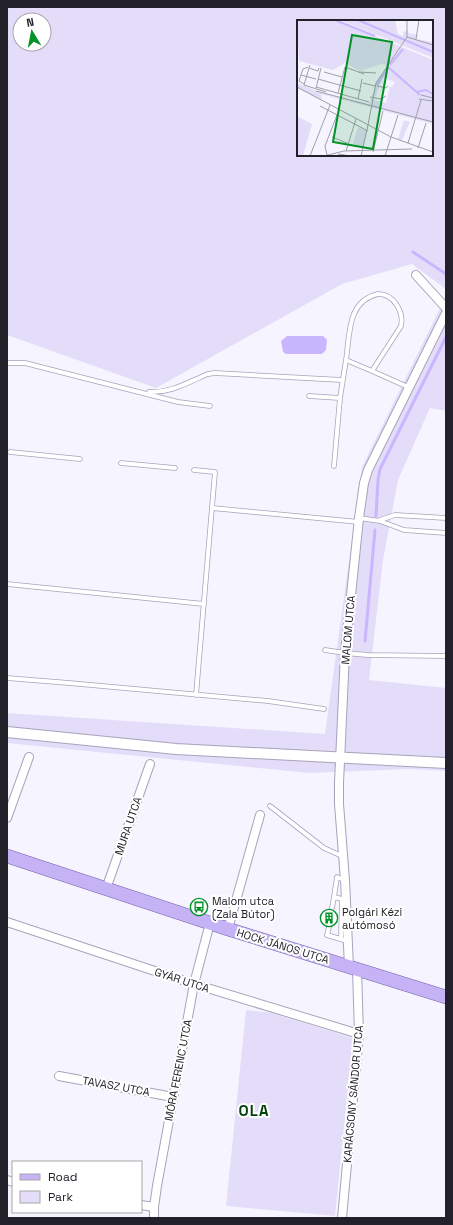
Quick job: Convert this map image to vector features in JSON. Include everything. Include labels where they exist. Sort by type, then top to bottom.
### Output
[{"type":"main road","name":"HOCK JÁNOS UTCA","points":[[7,856],[228,929],[446,997]]},
{"type":"street","points":[[416,275],[446,308]]},
{"type":"street","name":"MALOM UTCA","points":[[353,968],[344,940],[345,880],[339,804],[340,758],[345,654],[364,483],[368,470],[408,387],[446,313]]},
{"type":"street","points":[[7,732],[176,749],[446,763]]},
{"type":"street","points":[[7,818],[29,757]]},
{"type":"street","name":"MURA UTCA","points":[[106,889],[150,764]]},
{"type":"street","points":[[228,929],[260,815]]},
{"type":"street","name":"GYÁR UTCA","points":[[7,922],[194,984],[359,1034]]},
{"type":"street","name":"MÓRA FERENC UTCA","points":[[154,1218],[154,1207],[194,984],[210,923]]},
{"type":"street","name":"KARÁCSONY SÁNDOR UTCA","points":[[342,1218],[359,1034],[353,968]]},
{"type":"street","name":"TAVASZ UTCA","points":[[59,1076],[173,1097]]},
{"type":"street","points":[[142,1205],[154,1207]]},
{"type":"lane","points":[[334,466],[342,380],[353,315],[357,307],[368,296],[378,294],[386,295],[392,299],[398,307],[402,322],[401,326],[372,372]]},
{"type":"lane","points":[[346,360],[408,387]]},
{"type":"lane","points":[[7,363],[25,363],[178,402],[210,406]]},
{"type":"lane","points":[[141,392],[173,390],[208,374],[215,373],[342,380]]},
{"type":"lane","points":[[309,396],[340,398]]},
{"type":"lane","points":[[10,452],[80,459]]},
{"type":"lane","points":[[121,463],[175,468]]},
{"type":"lane","points":[[194,470],[215,472],[196,695]]},
{"type":"lane","points":[[212,508],[359,520],[380,520],[395,515],[446,518]]},
{"type":"lane","points":[[380,520],[404,530],[446,533]]},
{"type":"lane","points":[[7,584],[204,604]]},
{"type":"lane","points":[[325,650],[345,654],[446,656]]},
{"type":"lane","points":[[7,678],[268,700],[324,709]]},
{"type":"lane","points":[[270,806],[324,848],[342,856]]},
{"type":"lane","points":[[332,908],[338,877],[345,880]]},
{"type":"lane","points":[[329,927],[327,935],[344,940],[342,899],[334,897]]},
{"type":"green space","points":[[7,7],[446,7],[446,289],[412,264],[342,284],[156,388],[7,335]]},
{"type":"green space","points":[[446,296],[446,411],[430,408],[398,480],[383,560],[369,680],[446,688],[446,771],[409,769],[309,773],[7,743],[7,713],[325,734],[362,467]]},
{"type":"green space","points":[[246,1010],[271,1013],[353,1038],[335,1216],[226,1206]]},
{"type":"shaded area","points":[[287,336],[323,336],[327,340],[326,350],[322,354],[286,354],[283,352],[281,341]]},
{"type":"waterway","points":[[413,252],[446,274]]},
{"type":"waterway","points":[[376,516],[380,469],[446,337]]},
{"type":"waterway","points":[[365,641],[375,530]]},
{"type":"place","name":"Malom utca (Zala Bútor)","points":[[199,907]]},
{"type":"place","name":"Polgári Kézi autómosó","points":[[329,918]]},
{"type":"district","name":"OLA","points":[[254,1110]]}]
